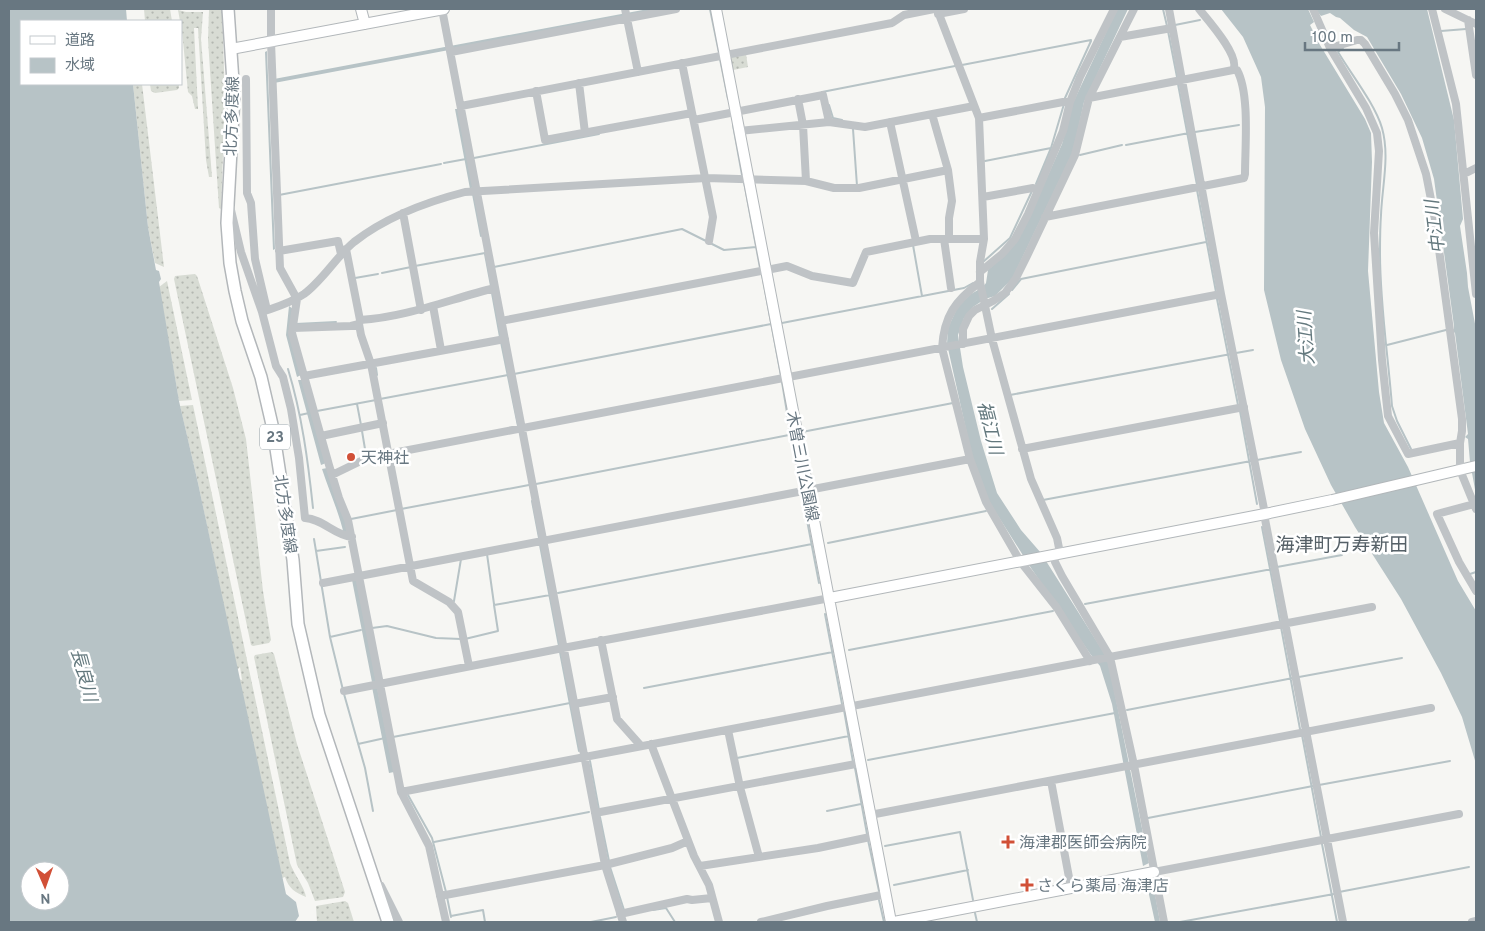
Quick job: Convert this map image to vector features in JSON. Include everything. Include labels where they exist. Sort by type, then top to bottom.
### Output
[{"type":"main road","name":"北方多度線","points":[[228,9],[234,96],[227,222],[233,282],[242,321],[261,377],[273,429],[293,560],[298,624],[319,715],[388,922]]},
{"type":"street","points":[[271,9],[280,268],[297,299],[292,333],[332,475],[348,520],[401,792],[429,846],[444,895],[446,922]]},
{"type":"street","points":[[362,9],[364,24]]},
{"type":"street","points":[[231,49],[443,9],[605,865],[622,918],[687,899],[712,898]]},
{"type":"street","points":[[450,48],[626,14],[676,9]]},
{"type":"street","name":"木曽三川公園線","points":[[716,9],[874,836],[893,922]]},
{"type":"street","points":[[461,106],[892,23],[904,15],[936,10],[964,9]]},
{"type":"street","points":[[980,272],[1002,254],[1015,239],[1063,131],[1070,102],[1080,77],[1114,9]]},
{"type":"street","points":[[962,344],[965,322],[975,310],[1005,292],[1016,278],[1075,155],[1089,98],[1134,9]]},
{"type":"street","points":[[1168,9],[1169,28],[1202,187],[1342,922]]},
{"type":"street","points":[[1199,9],[1228,48],[1235,61],[1233,70]]},
{"type":"street","points":[[1313,9],[1330,48],[1366,108],[1377,133],[1379,151],[1375,243],[1378,312],[1388,416],[1408,454],[1460,443]]},
{"type":"street","points":[[1432,9],[1454,96],[1476,294]]},
{"type":"street","points":[[1445,9],[1476,24]]},
{"type":"street","points":[[936,10],[979,118],[984,239],[980,282],[992,339],[1031,479],[1057,538],[1053,555],[1055,562],[1109,657],[1164,922]]},
{"type":"street","points":[[626,14],[638,72]]},
{"type":"street","points":[[1468,20],[1476,75]]},
{"type":"street","points":[[1120,37],[1169,28]]},
{"type":"street","points":[[1330,48],[1357,40],[1361,40],[1365,44],[1395,94],[1416,140],[1426,174],[1462,419],[1460,443],[1462,469],[1475,506],[1437,514],[1459,562],[1476,591]]},
{"type":"street","points":[[682,63],[714,217],[709,241]]},
{"type":"street","points":[[1045,217],[1244,178],[1243,94],[1240,76],[1236,70],[1089,98]]},
{"type":"street","points":[[246,79],[247,194],[251,203],[255,259],[276,366],[283,377],[290,409],[299,458],[305,518],[311,518],[344,536],[352,537]]},
{"type":"street","points":[[579,83],[586,133]]},
{"type":"street","points":[[536,91],[545,140],[693,116],[735,112],[823,95],[829,122]]},
{"type":"street","points":[[798,100],[803,125],[806,181]]},
{"type":"street","points":[[979,118],[1070,102]]},
{"type":"street","points":[[739,131],[829,122],[857,127],[974,106]]},
{"type":"street","points":[[932,114],[948,170],[952,201],[946,239],[951,288]]},
{"type":"street","points":[[890,122],[916,241]]},
{"type":"street","points":[[1464,174],[1476,168]]},
{"type":"street","points":[[264,311],[297,299],[344,252],[387,220],[449,196],[477,191],[706,178],[806,181],[834,188],[859,188],[948,170]]},
{"type":"street","points":[[983,197],[1033,188],[1038,190]]},
{"type":"street","points":[[228,199],[241,252],[264,311]]},
{"type":"street","points":[[403,213],[421,310]]},
{"type":"street","points":[[502,320],[788,266],[812,276],[854,283],[866,252],[916,241],[984,239]]},
{"type":"street","points":[[279,251],[338,240],[344,252],[361,336],[371,364],[413,581],[449,602],[458,612],[468,666]]},
{"type":"street","points":[[980,282],[954,306],[945,328],[943,348],[970,459],[986,502],[1021,561],[1057,608],[1091,661]]},
{"type":"street","points":[[293,328],[350,326],[359,322],[421,310],[495,288]]},
{"type":"street","points":[[332,475],[367,458],[1221,294]]},
{"type":"street","points":[[433,306],[441,350]]},
{"type":"street","points":[[304,376],[505,339]]},
{"type":"street","points":[[1022,449],[1244,407]]},
{"type":"street","points":[[321,436],[383,423]]},
{"type":"street","points":[[323,583],[970,459]]},
{"type":"street","points":[[344,691],[1265,514],[1476,466]]},
{"type":"street","points":[[401,792],[1372,607]]},
{"type":"street","points":[[602,640],[617,718],[641,746]]},
{"type":"street","points":[[574,704],[613,697]]},
{"type":"street","points":[[870,815],[1431,708]]},
{"type":"street","points":[[728,730],[740,787],[759,857]]},
{"type":"street","points":[[651,744],[694,856],[709,885],[719,922]]},
{"type":"street","points":[[595,813],[861,763]]},
{"type":"street","points":[[1051,781],[1071,888]]},
{"type":"street","points":[[893,922],[1459,814]]},
{"type":"street","points":[[700,866],[818,848],[874,836]]},
{"type":"street","points":[[444,895],[605,865],[672,848],[688,841]]},
{"type":"street","points":[[367,859],[399,922]]},
{"type":"street","points":[[767,922],[827,906],[886,894]]},
{"type":"street","points":[[1472,922],[1476,921]]},
{"type":"shaded area","points":[[144,9],[170,9],[172,20],[145,20]]},
{"type":"shaded area","points":[[178,10],[203,12],[201,39],[212,177],[209,177],[206,160],[198,28],[194,28],[198,109],[195,109],[192,96],[188,92],[182,20],[180,20]]},
{"type":"shaded area","points":[[209,10],[222,10],[225,99],[221,209],[219,208],[208,40]]},
{"type":"shaded area","points":[[746,54],[748,67],[733,70],[730,57]]},
{"type":"shaded area","points":[[133,85],[142,85],[164,267],[155,263],[148,227]]},
{"type":"shaded area","points":[[150,85],[179,85],[177,90],[155,93],[151,91]]},
{"type":"shaded area","points":[[195,274],[233,388],[246,439],[263,591],[271,640],[269,643],[253,646],[251,645],[174,279],[175,276]]},
{"type":"shaded area","points":[[167,281],[192,400],[179,401],[159,287]]},
{"type":"shaded area","points":[[193,405],[290,863],[304,889],[306,897],[293,890],[285,877],[282,878],[239,679],[242,680],[240,667],[237,670],[180,406]]},
{"type":"shaded area","points":[[272,652],[297,744],[345,892],[343,897],[315,901],[308,883],[297,865],[254,657],[255,655]]},
{"type":"shaded area","points":[[345,901],[348,903],[354,922],[317,922],[316,906]]},
{"type":"water","name":"長良川","points":[[9,9],[126,9],[127,20],[20,20],[20,85],[133,85],[148,227],[156,270],[159,271],[161,279],[159,282],[179,401],[286,894],[296,902],[299,916],[295,922],[9,922]]},
{"type":"water","points":[[648,9],[666,9],[274,83],[274,79]]},
{"type":"water","points":[[1117,9],[1128,9],[1084,102],[1073,152],[1012,279],[995,296],[985,299],[973,307],[964,318],[958,335],[963,367],[981,441],[997,493],[1021,530],[1041,553],[1104,653],[1109,665],[1149,863],[1143,866],[1112,704],[1100,666],[1031,568],[986,497],[971,452],[947,344],[948,328],[958,306],[971,294],[983,287],[986,283],[988,270],[1010,250],[1028,220],[1062,144],[1073,103]]},
{"type":"water","name":"大江川","points":[[1221,9],[1308,9],[1314,22],[1310,25],[1320,45],[1365,119],[1371,133],[1372,162],[1368,271],[1379,392],[1384,423],[1408,467],[1458,581],[1476,611],[1476,764],[1462,717],[1441,673],[1401,599],[1355,527],[1331,485],[1305,429],[1281,360],[1264,290],[1265,107],[1261,77],[1243,37]]},
{"type":"water","points":[[1315,9],[1427,9],[1454,120],[1463,219],[1460,226],[1476,329],[1476,495],[1468,439],[1465,437],[1468,434],[1455,333],[1452,330],[1454,326],[1434,179],[1422,138],[1401,94],[1367,37],[1354,30],[1340,18],[1330,13],[1321,16]]},
{"type":"water","points":[[267,51],[275,249],[273,250],[265,52]]},
{"type":"water","points":[[455,109],[459,109],[473,187],[470,189]]},
{"type":"water","points":[[289,306],[293,309],[290,334],[301,375],[297,377],[286,335]]},
{"type":"water","points":[[298,380],[303,380],[326,463],[321,465]]},
{"type":"water","points":[[327,468],[345,518],[348,534],[344,535],[322,469]]},
{"type":"water","points":[[352,580],[357,580],[376,681],[372,682]]},
{"type":"water","points":[[372,687],[377,687],[394,772],[389,773]]},
{"type":"water","points":[[1146,881],[1153,883],[1160,922],[1155,922]]},
{"type":"waterway","points":[[710,9],[719,53]]},
{"type":"waterway","points":[[1163,9],[1167,26]]},
{"type":"waterway","points":[[1175,25],[1200,20]]},
{"type":"waterway","points":[[1441,31],[1466,29]]},
{"type":"waterway","points":[[1168,31],[1177,77]]},
{"type":"waterway","points":[[962,65],[1091,40]]},
{"type":"waterway","points":[[1065,98],[1091,41]]},
{"type":"waterway","points":[[1343,48],[1338,52],[1374,109],[1379,119],[1384,139],[1385,160],[1380,239],[1383,311],[1392,406],[1411,449]]},
{"type":"waterway","points":[[720,59],[728,99]]},
{"type":"waterway","points":[[822,92],[955,66]]},
{"type":"waterway","points":[[1178,84],[1197,185]]},
{"type":"waterway","points":[[1036,184],[1051,148],[1064,104]]},
{"type":"waterway","points":[[829,105],[833,118],[842,120]]},
{"type":"waterway","points":[[733,125],[742,175]]},
{"type":"waterway","points":[[1195,132],[1239,125]]},
{"type":"waterway","points":[[853,129],[857,186]]},
{"type":"waterway","points":[[1126,145],[1189,133]]},
{"type":"waterway","points":[[474,158],[599,134]]},
{"type":"waterway","points":[[1080,155],[1122,145]]},
{"type":"waterway","points":[[985,161],[1051,148]]},
{"type":"waterway","points":[[444,163],[466,159]]},
{"type":"waterway","points":[[279,195],[441,164]]},
{"type":"waterway","points":[[744,182],[760,268]]},
{"type":"waterway","points":[[1197,190],[1216,292]]},
{"type":"waterway","points":[[983,262],[1010,238],[1032,191]]},
{"type":"waterway","points":[[473,194],[481,236]]},
{"type":"waterway","points":[[494,267],[682,229],[706,241]]},
{"type":"waterway","points":[[1012,290],[1021,279],[1206,242]]},
{"type":"waterway","points":[[710,243],[724,250],[756,247]]},
{"type":"waterway","points":[[913,245],[922,296]]},
{"type":"waterway","points":[[415,266],[485,253]]},
{"type":"waterway","points":[[485,254],[491,286]]},
{"type":"waterway","points":[[382,273],[411,267]]},
{"type":"waterway","points":[[355,278],[378,274]]},
{"type":"waterway","points":[[762,274],[781,376]]},
{"type":"waterway","points":[[782,323],[964,288],[973,283]]},
{"type":"waterway","points":[[492,293],[500,337]]},
{"type":"waterway","points":[[992,309],[1009,294]]},
{"type":"waterway","points":[[1217,299],[1238,405]]},
{"type":"waterway","points":[[296,324],[336,322]]},
{"type":"waterway","points":[[514,374],[771,324]]},
{"type":"waterway","points":[[1387,345],[1446,330]]},
{"type":"waterway","points":[[501,342],[518,426]]},
{"type":"waterway","points":[[1236,353],[1253,350]]},
{"type":"waterway","points":[[1010,395],[1231,354]]},
{"type":"waterway","points":[[376,368],[377,375]]},
{"type":"waterway","points":[[288,369],[304,438],[313,508]]},
{"type":"waterway","points":[[380,399],[508,375]]},
{"type":"waterway","points":[[782,382],[791,437]]},
{"type":"waterway","points":[[317,411],[376,400]]},
{"type":"waterway","points":[[802,432],[953,403]]},
{"type":"waterway","points":[[357,404],[361,425]]},
{"type":"waterway","points":[[1240,411],[1257,504]]},
{"type":"waterway","points":[[300,415],[309,413]]},
{"type":"waterway","points":[[362,431],[366,455]]},
{"type":"waterway","points":[[536,484],[794,434]]},
{"type":"waterway","points":[[792,439],[801,488]]},
{"type":"waterway","points":[[1257,460],[1301,452]]},
{"type":"waterway","points":[[1043,500],[1251,461]]},
{"type":"waterway","points":[[401,509],[529,485]]},
{"type":"waterway","points":[[802,494],[819,583]]},
{"type":"waterway","points":[[532,501],[539,538]]},
{"type":"waterway","points":[[351,519],[397,510]]},
{"type":"waterway","points":[[828,543],[986,511]]},
{"type":"waterway","points":[[1262,527],[1280,621]]},
{"type":"waterway","points":[[314,539],[316,551],[345,547]]},
{"type":"waterway","points":[[558,593],[812,544]]},
{"type":"waterway","points":[[540,545],[559,646]]},
{"type":"waterway","points":[[316,551],[330,637],[343,690]]},
{"type":"waterway","points":[[487,554],[494,604]]},
{"type":"waterway","points":[[1277,567],[1342,555]]},
{"type":"waterway","points":[[454,601],[461,559]]},
{"type":"waterway","points":[[1085,604],[1272,569]]},
{"type":"waterway","points":[[1470,574],[1476,572]]},
{"type":"waterway","points":[[465,639],[498,631],[494,605],[550,595]]},
{"type":"waterway","points":[[849,650],[1053,611]]},
{"type":"waterway","points":[[825,614],[842,704]]},
{"type":"waterway","points":[[372,628],[387,626],[436,638],[461,639]]},
{"type":"waterway","points":[[1281,627],[1300,729]]},
{"type":"waterway","points":[[330,637],[361,630]]},
{"type":"waterway","points":[[560,652],[579,751]]},
{"type":"waterway","points":[[644,688],[833,652]]},
{"type":"waterway","points":[[1299,677],[1402,658]]},
{"type":"waterway","points":[[1127,710],[1293,678]]},
{"type":"waterway","points":[[344,694],[365,768],[373,811]]},
{"type":"waterway","points":[[393,737],[570,703]]},
{"type":"waterway","points":[[844,710],[853,762]]},
{"type":"waterway","points":[[868,760],[1115,713]]},
{"type":"waterway","points":[[1302,735],[1321,837]]},
{"type":"waterway","points":[[737,758],[849,736]]},
{"type":"waterway","points":[[358,744],[385,738]]},
{"type":"waterway","points":[[590,761],[599,810]]},
{"type":"waterway","points":[[1319,785],[1450,761]]},
{"type":"waterway","points":[[855,768],[867,834]]},
{"type":"waterway","points":[[1148,818],[1313,786]]},
{"type":"waterway","points":[[408,795],[432,838],[446,892]]},
{"type":"waterway","points":[[827,811],[861,804]]},
{"type":"waterway","points":[[434,842],[589,812]]},
{"type":"waterway","points":[[600,817],[609,861]]},
{"type":"waterway","points":[[885,846],[960,832],[973,900]]},
{"type":"waterway","points":[[868,840],[879,891]]},
{"type":"waterway","points":[[1322,844],[1337,922]]},
{"type":"waterway","points":[[610,867],[624,910]]},
{"type":"waterway","points":[[1339,892],[1469,867]]},
{"type":"waterway","points":[[894,885],[968,870]]},
{"type":"waterway","points":[[1180,922],[1334,894]]},
{"type":"waterway","points":[[447,897],[451,917]]},
{"type":"waterway","points":[[879,900],[884,922]]},
{"type":"waterway","points":[[653,910],[666,908],[675,922]]},
{"type":"waterway","points":[[451,916],[483,910],[485,922]]},
{"type":"waterway","points":[[975,913],[977,922]]},
{"type":"waterway","points":[[591,922],[616,917]]},
{"type":"place","name":"天神社","points":[[351,457]]},
{"type":"place","name":"海津郡医師会病院","points":[[1008,842]]},
{"type":"place","name":"さくら薬局 海津店","points":[[1027,885]]},
{"type":"district","name":"海津町万寿新田","points":[[1342,544]]},
{"type":"water label","name":"中江川","points":[[1435,227]]},
{"type":"water label","name":"福江川","points":[[990,428]]}]
